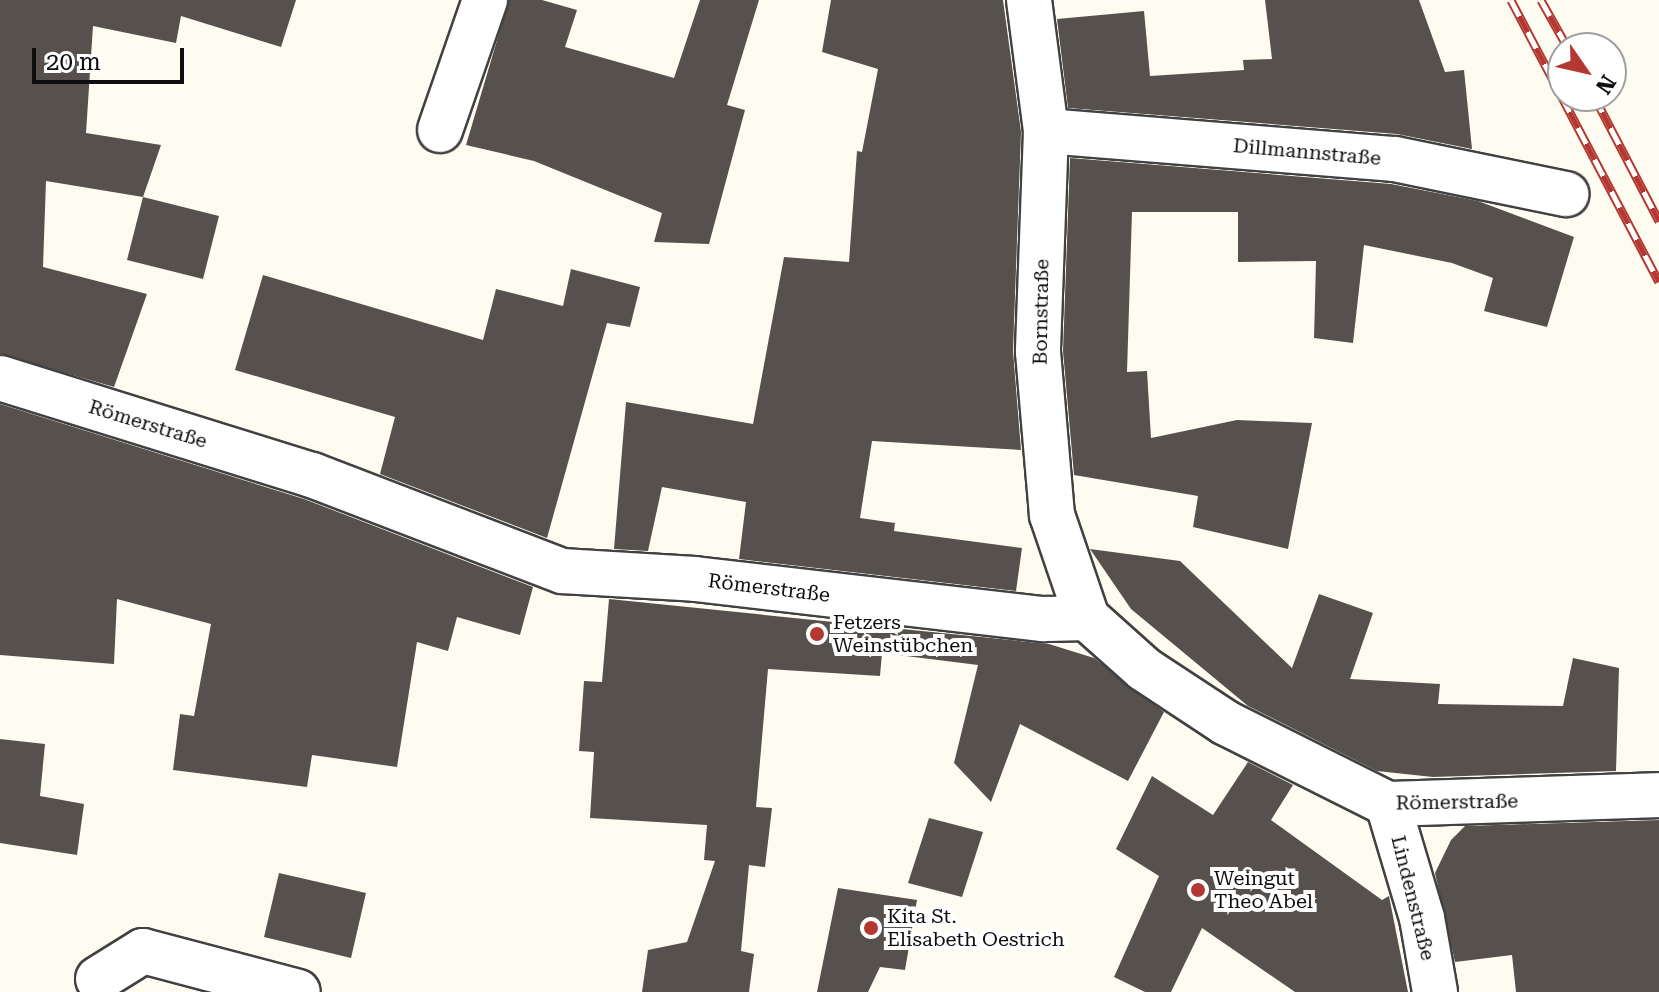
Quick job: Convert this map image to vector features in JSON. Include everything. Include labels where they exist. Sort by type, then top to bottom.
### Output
[{"type":"street","points":[[440,130],[485,0]]},
{"type":"street","name":"Bornstraße","points":[[1029,0],[1046,131],[1039,366],[1052,515],[1087,618]]},
{"type":"street","name":"Dillmannstraße","points":[[1046,131],[1395,159],[1566,194]]},
{"type":"street","name":"Römerstraße","points":[[0,378],[312,475],[562,571],[695,579],[1043,619],[1087,618],[1144,669],[1226,723],[1388,804],[1659,795]]},
{"type":"street","name":"Lindenstraße","points":[[1388,804],[1422,918],[1435,992]]},
{"type":"street","points":[[98,979],[143,951],[298,992]]},
{"type":"building","points":[[0,0],[296,0],[281,47],[181,16],[176,43],[93,26],[86,133],[161,145],[143,197],[46,181],[43,267],[147,294],[114,387],[0,354]]},
{"type":"building","points":[[509,0],[542,0],[577,10],[565,47],[674,78],[700,0],[759,0],[727,105],[745,110],[709,244],[654,242],[662,213],[534,161],[466,145]]},
{"type":"building","points":[[831,0],[1003,0],[1021,132],[1013,351],[1021,450],[872,441],[860,518],[895,523],[894,531],[1022,548],[1016,591],[739,559],[746,502],[662,487],[648,551],[614,549],[626,402],[753,424],[784,257],[849,262],[857,151],[862,152],[878,69],[822,52]]},
{"type":"building","points":[[1265,0],[1419,0],[1445,72],[1464,70],[1472,149],[1397,134],[1068,108],[1057,19],[1144,11],[1150,76],[1244,70],[1243,60],[1272,59]]},
{"type":"building","points":[[1070,158],[1391,184],[1478,201],[1574,237],[1547,327],[1484,311],[1493,278],[1452,263],[1364,245],[1353,343],[1314,338],[1316,261],[1238,262],[1238,212],[1132,212],[1127,372],[1147,371],[1151,438],[1237,420],[1312,423],[1288,549],[1193,527],[1198,496],[1074,475],[1063,351]]},
{"type":"building","points":[[143,197],[219,216],[203,279],[127,260]]},
{"type":"building","points":[[571,269],[640,287],[630,327],[607,323],[547,538],[380,474],[395,417],[235,370],[263,275],[483,340],[496,289],[563,306]]},
{"type":"building","points":[[0,404],[304,499],[533,587],[520,635],[457,617],[448,651],[417,642],[397,767],[312,755],[307,787],[173,770],[180,714],[194,716],[211,624],[117,599],[114,664],[0,655]]},
{"type":"building","points":[[1090,549],[1180,561],[1292,668],[1319,594],[1373,613],[1350,679],[1440,684],[1438,704],[1563,706],[1573,658],[1619,668],[1616,771],[1433,777],[1377,771],[1248,706],[1131,609]]},
{"type":"building","points":[[609,599],[1049,644],[1094,658],[1164,712],[1128,781],[1020,724],[991,802],[954,763],[978,665],[882,653],[880,676],[768,669],[756,807],[772,808],[765,867],[749,865],[741,951],[754,954],[749,992],[642,992],[648,950],[687,942],[715,861],[704,860],[707,825],[590,818],[594,752],[579,751],[584,681],[602,682]]},
{"type":"building","points":[[0,739],[45,744],[40,796],[84,804],[77,855],[0,843]]},
{"type":"building","points":[[1248,762],[1293,785],[1271,820],[1382,900],[1389,896],[1408,992],[1295,992],[1202,928],[1171,992],[1145,992],[1114,977],[1159,876],[1116,849],[1152,776],[1213,815]]},
{"type":"building","points":[[929,818],[983,832],[962,897],[908,883]]},
{"type":"building","points":[[1659,820],[1659,992],[1516,992],[1512,955],[1455,962],[1435,873],[1451,840],[1465,826]]},
{"type":"building","points":[[279,873],[366,893],[351,958],[264,937]]},
{"type":"building","points":[[838,888],[917,900],[905,970],[880,967],[868,992],[817,992]]},
{"type":"railway","points":[[1511,0],[1659,282]]},
{"type":"railway","points":[[1541,0],[1559,32]]},
{"type":"railway","points":[[1602,112],[1659,221]]},
{"type":"place","name":"Fetzers Weinstübchen","points":[[817,634]]},
{"type":"place","name":"Weingut Theo Abel","points":[[1198,890]]},
{"type":"place","name":"Kita St. Elisabeth Oestrich","points":[[871,928]]}]
